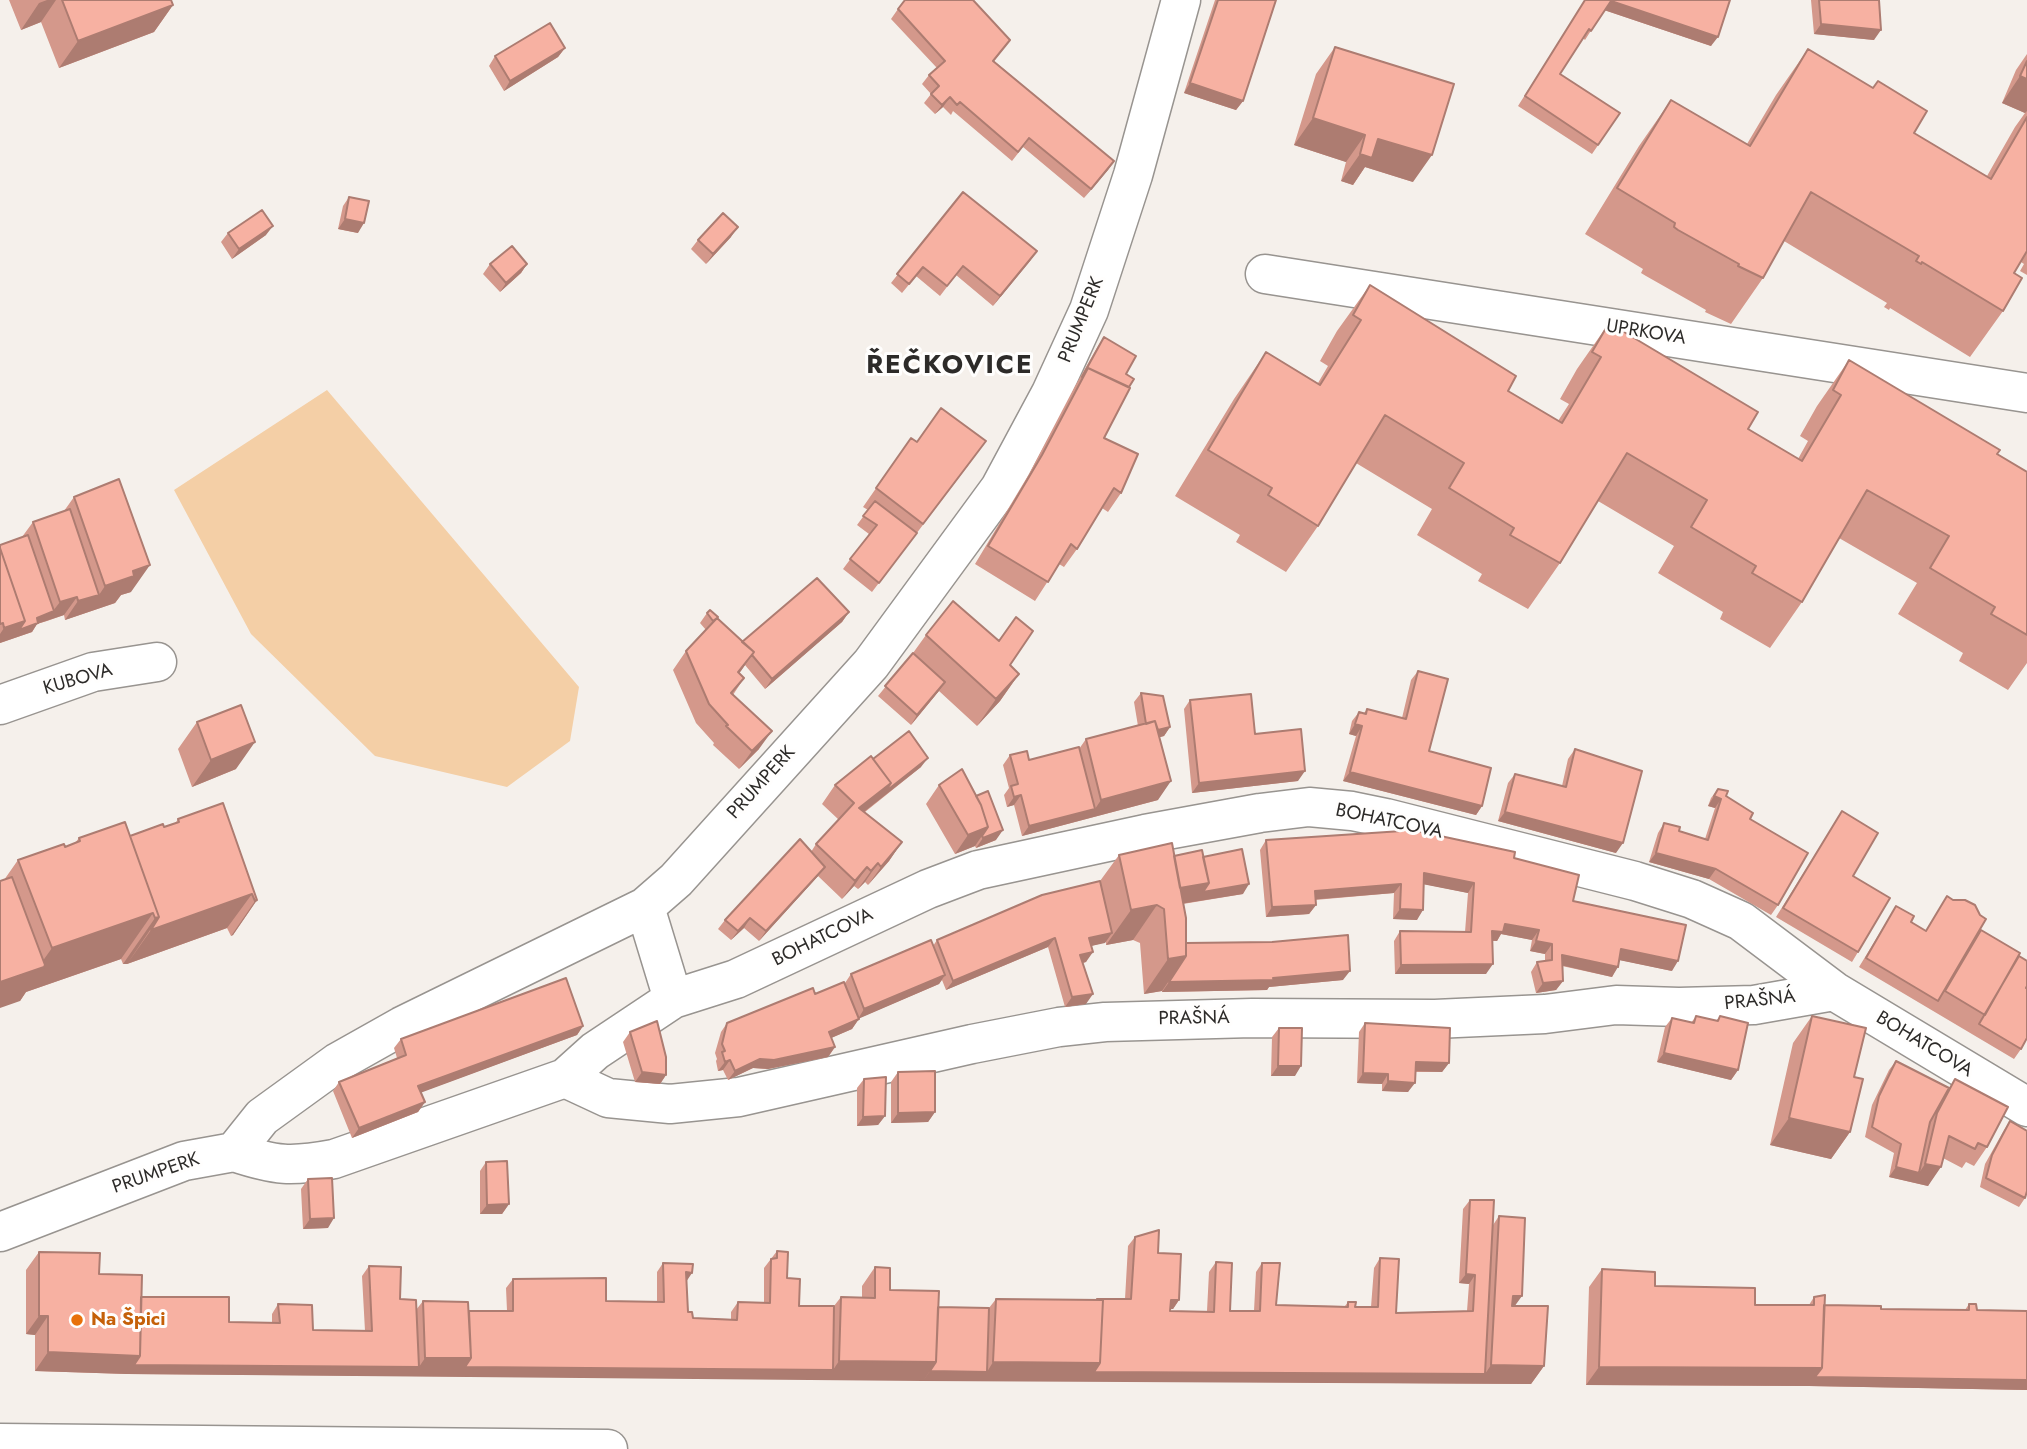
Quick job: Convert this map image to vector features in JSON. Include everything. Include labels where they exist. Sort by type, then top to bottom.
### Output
[{"type":"street","name":"PRUMPERK","points":[[0,1232],[184,1161],[234,1152],[262,1117],[338,1062],[402,1026],[645,907],[676,880],[871,664],[1000,488],[1051,393],[1089,310],[1133,175],[1181,0]]},
{"type":"street","name":"UPRKOVA","points":[[1265,274],[2027,393]]},
{"type":"street","name":"KUBOVA","points":[[0,705],[93,672],[158,662]]},
{"type":"street","name":"BOHATCOVA","points":[[234,1152],[265,1162],[296,1166],[334,1159],[565,1078],[595,1051],[673,999],[736,979],[928,888],[978,870],[1145,834],[1309,807],[1352,810],[1386,818],[1635,881],[1692,899],[1741,921],[1834,991],[2027,1107]]},
{"type":"street","points":[[645,907],[673,999]]},
{"type":"street","name":"PRAŠNÁ","points":[[565,1078],[608,1098],[670,1104],[739,1097],[972,1044],[1094,1023],[1252,1018],[1435,1019],[1545,1014],[1616,1005],[1754,1005],[1834,991]]},
{"type":"street","points":[[0,1443],[608,1449]]},
{"type":"shaded area","points":[[327,390],[579,687],[570,741],[507,787],[375,756],[251,634],[174,490]]},
{"type":"building","points":[[62,0],[171,0],[173,5],[78,41]]},
{"type":"building","points":[[905,0],[973,0],[1010,40],[993,61],[1114,161],[1091,189],[1029,138],[1018,152],[960,102],[957,105],[950,97],[942,105],[931,94],[939,86],[929,75],[945,61],[898,9]]},
{"type":"building","points":[[1218,0],[1276,0],[1243,101],[1190,83]]},
{"type":"building","points":[[1585,0],[1730,0],[1718,37],[1611,1],[1560,74],[1620,113],[1598,145],[1525,96]]},
{"type":"building","points":[[1819,0],[1879,0],[1881,30],[1821,24]]},
{"type":"building","points":[[550,23],[565,48],[510,81],[495,56]]},
{"type":"building","points":[[1335,47],[1454,84],[1432,155],[1378,139],[1372,158],[1360,154],[1365,135],[1313,118]]},
{"type":"building","points":[[1808,49],[1873,88],[1878,81],[1927,111],[1914,133],[1991,179],[2027,117],[2027,251],[2014,273],[2022,278],[2003,311],[1922,262],[1921,264],[1916,261],[1919,256],[1811,192],[1763,278],[1678,230],[1674,227],[1675,223],[1617,188],[1671,100],[1750,146]]},
{"type":"building","points":[[2027,61],[2027,79],[2020,76]]},
{"type":"building","points":[[963,192],[1037,251],[1000,296],[963,266],[947,286],[923,267],[909,284],[897,274]]},
{"type":"building","points":[[349,197],[369,201],[364,223],[345,219]]},
{"type":"building","points":[[262,210],[273,226],[239,249],[228,233]]},
{"type":"building","points":[[723,213],[738,227],[713,254],[698,240]]},
{"type":"building","points":[[512,246],[527,264],[506,283],[490,264]]},
{"type":"building","points":[[1370,285],[1516,376],[1508,391],[1562,423],[1601,357],[1592,352],[1609,323],[1758,412],[1748,429],[1802,461],[1841,395],[1833,390],[1849,360],[2000,450],[1997,454],[2027,472],[2027,635],[1991,614],[1995,607],[1930,568],[1949,536],[1867,490],[1802,602],[1752,573],[1756,566],[1691,527],[1707,500],[1627,453],[1560,563],[1510,535],[1514,528],[1449,488],[1464,463],[1385,415],[1318,526],[1268,495],[1272,488],[1208,450],[1266,352],[1320,385],[1361,320],[1353,315]]},
{"type":"building","points":[[1104,337],[1136,356],[1126,374],[1134,379],[1129,387],[1088,368],[1082,377]]},
{"type":"building","points":[[1088,368],[1130,388],[1104,438],[1138,454],[1121,493],[1114,488],[1077,549],[1071,544],[1048,582],[988,546],[1042,455]]},
{"type":"building","points":[[941,408],[986,441],[923,524],[876,488],[911,438],[917,442]]},
{"type":"building","points":[[119,479],[150,565],[133,571],[134,576],[105,586],[74,497]]},
{"type":"building","points":[[875,501],[917,533],[879,583],[850,559],[877,525],[863,516]]},
{"type":"building","points":[[70,509],[99,595],[78,601],[77,597],[60,602],[33,522]]},
{"type":"building","points":[[28,535],[54,611],[37,618],[38,623],[19,630],[25,621],[0,545]]},
{"type":"building","points":[[0,548],[25,621],[4,628],[3,623],[0,624]]},
{"type":"building","points":[[817,578],[849,612],[772,679],[752,655],[754,652],[742,642]]},
{"type":"building","points":[[953,601],[999,641],[1016,617],[1033,631],[1010,665],[1019,674],[996,699],[926,635]]},
{"type":"building","points":[[710,610],[718,617],[713,621],[707,613]]},
{"type":"building","points":[[717,618],[754,652],[738,672],[744,678],[731,693],[772,731],[752,751],[726,726],[728,725],[709,704],[686,651]]},
{"type":"building","points":[[913,653],[945,682],[917,715],[885,686]]},
{"type":"building","points":[[1418,671],[1448,679],[1429,751],[1491,768],[1482,806],[1350,772],[1362,726],[1355,724],[1359,712],[1366,714],[1367,709],[1406,719]]},
{"type":"building","points":[[1141,693],[1163,696],[1170,727],[1158,730],[1155,721],[1146,724]]},
{"type":"building","points":[[1251,694],[1255,734],[1301,729],[1305,771],[1199,783],[1190,700]]},
{"type":"building","points":[[241,705],[255,742],[211,760],[197,722]]},
{"type":"building","points":[[1155,721],[1171,781],[1101,800],[1086,739]]},
{"type":"building","points":[[909,731],[928,758],[885,792],[891,783],[873,759]]},
{"type":"building","points":[[1079,747],[1095,809],[1029,826],[1021,795],[1014,797],[1011,786],[1018,784],[1010,755],[1027,751],[1029,760]]},
{"type":"building","points":[[1575,749],[1642,771],[1623,843],[1505,812],[1515,774],[1566,787]]},
{"type":"building","points":[[871,756],[891,783],[859,808],[902,842],[881,867],[878,863],[871,871],[867,867],[855,881],[816,844],[854,803],[835,785]]},
{"type":"building","points":[[962,769],[981,805],[988,827],[968,835],[939,785]]},
{"type":"building","points":[[1718,789],[1728,791],[1726,796],[1753,813],[1750,819],[1808,853],[1778,905],[1716,869],[1656,853],[1664,823],[1708,840],[1721,799],[1714,796]]},
{"type":"building","points":[[988,791],[1003,830],[983,838],[988,827],[976,796]]},
{"type":"building","points":[[223,803],[257,900],[255,901],[252,894],[151,930],[159,917],[130,836],[163,824],[164,827],[179,822],[178,819]]},
{"type":"building","points":[[1842,811],[1878,833],[1853,876],[1890,898],[1858,952],[1783,908]]},
{"type":"building","points":[[125,822],[159,917],[155,918],[153,913],[52,948],[18,860],[64,844],[65,847],[80,841],[79,838]]},
{"type":"building","points":[[1403,828],[1515,852],[1514,858],[1579,875],[1573,901],[1686,925],[1678,961],[1621,949],[1618,967],[1562,955],[1563,981],[1543,983],[1537,962],[1552,960],[1552,944],[1536,941],[1539,930],[1505,924],[1503,932],[1492,931],[1493,964],[1401,965],[1400,931],[1471,932],[1474,883],[1424,873],[1423,910],[1400,909],[1401,884],[1315,891],[1316,905],[1272,907],[1266,840],[1402,831]]},
{"type":"building","points":[[800,839],[825,867],[766,931],[750,918],[738,931],[725,920]]},
{"type":"building","points":[[1172,843],[1186,918],[1186,956],[1168,959],[1164,909],[1157,905],[1131,910],[1119,855]]},
{"type":"building","points":[[1242,849],[1249,884],[1203,892],[1209,883],[1203,857]]},
{"type":"building","points":[[1202,850],[1209,883],[1180,888],[1174,856]]},
{"type":"building","points":[[12,877],[45,965],[0,982],[0,881]]},
{"type":"building","points":[[1100,881],[1112,933],[1089,938],[1093,952],[1080,955],[1093,994],[1072,997],[1055,938],[953,981],[937,940],[1042,895]]},
{"type":"building","points":[[1947,896],[1975,905],[1980,915],[1986,919],[1938,1001],[1866,958],[1896,906],[1914,916],[1911,922],[1926,931]]},
{"type":"building","points":[[1981,930],[2020,953],[1985,1015],[1945,991]]},
{"type":"building","points":[[1348,935],[1350,971],[1273,978],[1274,980],[1169,982],[1186,956],[1186,943],[1272,942]]},
{"type":"building","points":[[931,940],[945,975],[864,1009],[851,974]]},
{"type":"building","points":[[2019,956],[2027,961],[2027,1038],[2021,1049],[1979,1024]]},
{"type":"building","points":[[566,978],[583,1026],[418,1086],[425,1102],[359,1128],[339,1082],[406,1055],[401,1039]]},
{"type":"building","points":[[844,982],[859,1019],[829,1032],[835,1047],[774,1060],[760,1059],[735,1071],[730,1060],[725,1062],[722,1044],[727,1023],[813,988],[815,994]]},
{"type":"building","points":[[1696,1016],[1718,1021],[1720,1016],[1748,1023],[1738,1070],[1664,1053],[1672,1018],[1694,1023]]},
{"type":"building","points":[[1812,1016],[1866,1028],[1854,1077],[1863,1079],[1850,1132],[1789,1118]]},
{"type":"building","points":[[657,1021],[666,1057],[666,1075],[642,1072],[630,1032]]},
{"type":"building","points":[[1365,1023],[1450,1028],[1449,1063],[1416,1062],[1415,1083],[1388,1081],[1388,1074],[1363,1073]]},
{"type":"building","points":[[1279,1028],[1302,1028],[1301,1066],[1278,1066]]},
{"type":"building","points":[[1896,1061],[1949,1088],[1930,1122],[1919,1173],[1896,1167],[1901,1144],[1872,1127],[1879,1096]]},
{"type":"building","points":[[935,1071],[935,1112],[898,1113],[898,1072]]},
{"type":"building","points":[[886,1077],[885,1116],[863,1117],[864,1079]]},
{"type":"building","points":[[1955,1079],[2008,1107],[1987,1147],[1978,1143],[1975,1149],[1949,1136],[1941,1167],[1925,1164],[1937,1113]]},
{"type":"building","points":[[2010,1121],[2027,1131],[2025,1198],[1986,1178],[1992,1155]]},
{"type":"building","points":[[507,1161],[509,1204],[487,1205],[486,1162]]},
{"type":"building","points":[[332,1178],[334,1218],[310,1219],[308,1179]]},
{"type":"building","points":[[1470,1200],[1494,1200],[1485,1374],[1094,1372],[1100,1363],[1103,1300],[1097,1299],[1131,1299],[1135,1237],[1159,1230],[1158,1253],[1181,1254],[1179,1300],[1171,1300],[1170,1311],[1214,1312],[1216,1262],[1232,1263],[1230,1311],[1260,1311],[1262,1263],[1280,1263],[1276,1305],[1348,1307],[1348,1302],[1356,1302],[1355,1307],[1378,1307],[1380,1258],[1399,1259],[1396,1313],[1473,1311],[1475,1275],[1466,1274]]},
{"type":"building","points":[[1499,1216],[1525,1218],[1522,1296],[1513,1296],[1512,1306],[1548,1306],[1544,1366],[1491,1365]]},
{"type":"building","points":[[777,1251],[788,1252],[787,1278],[800,1279],[799,1306],[834,1306],[833,1370],[465,1367],[471,1358],[469,1311],[513,1311],[513,1279],[606,1278],[606,1301],[664,1302],[663,1263],[693,1264],[692,1273],[686,1272],[688,1312],[692,1312],[693,1318],[737,1320],[738,1302],[770,1303],[771,1259],[777,1258]]},
{"type":"building","name":"Na Špici","points":[[39,1252],[100,1253],[99,1274],[142,1275],[140,1356],[48,1352],[48,1316],[39,1316]]},
{"type":"building","points":[[369,1266],[401,1267],[400,1299],[416,1300],[419,1367],[134,1365],[140,1356],[141,1297],[229,1297],[229,1322],[280,1323],[278,1304],[312,1305],[313,1330],[372,1331]]},
{"type":"building","points":[[875,1267],[890,1268],[890,1290],[939,1291],[936,1362],[839,1361],[841,1297],[875,1298]]},
{"type":"building","points":[[1602,1269],[1655,1272],[1655,1286],[1755,1288],[1755,1305],[1814,1305],[1814,1297],[1825,1295],[1822,1368],[1599,1367]]},
{"type":"building","points":[[996,1299],[1103,1300],[1100,1363],[993,1362]]},
{"type":"building","points":[[423,1301],[468,1302],[471,1358],[425,1358]]},
{"type":"building","points":[[1969,1304],[1976,1304],[1977,1310],[2027,1311],[2027,1380],[1815,1377],[1822,1368],[1824,1305],[1969,1310]]},
{"type":"building","points":[[938,1307],[989,1308],[987,1372],[930,1371],[936,1362]]},
{"type":"place","name":"Na Špici","points":[[77,1320]]},
{"type":"district","name":"ŘEČKOVICE","points":[[950,367]]}]
